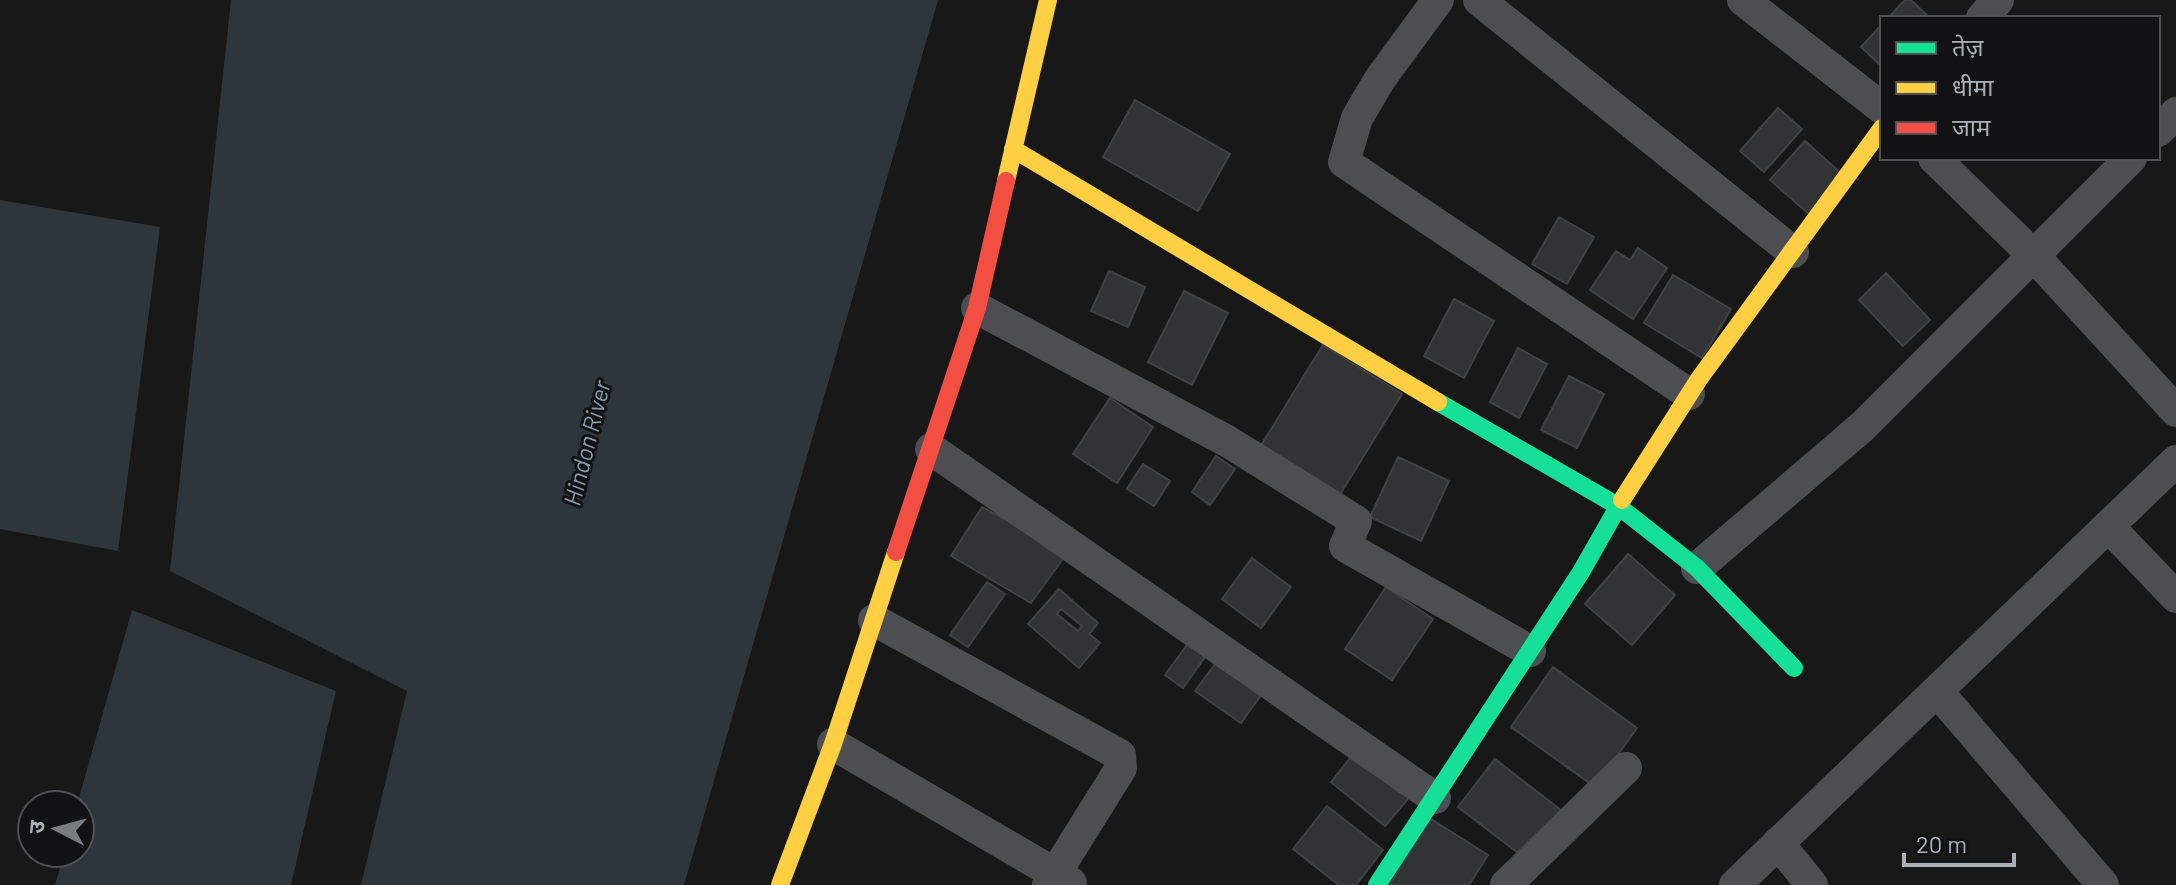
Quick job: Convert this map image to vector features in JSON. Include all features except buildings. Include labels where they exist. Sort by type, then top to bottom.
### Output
[{"type":"street","points":[[780,885],[833,744],[977,308],[1048,0]]},
{"type":"street","points":[[1037,56],[1073,0]]},
{"type":"street","points":[[1438,0],[1380,79],[1357,118],[1344,162],[1689,394]]},
{"type":"street","points":[[1479,0],[1793,252]]},
{"type":"street","points":[[1984,16],[1998,0]]},
{"type":"street","points":[[1749,2],[1880,106]]},
{"type":"street","points":[[2160,129],[2176,113]]},
{"type":"street","points":[[1377,885],[1530,651],[1689,394],[1880,131]]},
{"type":"street","points":[[1013,149],[1339,345],[1618,506],[1697,568],[1794,668]]},
{"type":"street","points":[[1936,160],[2033,255],[2176,411]]},
{"type":"street","points":[[1697,568],[1863,426],[2129,160]]},
{"type":"street","points":[[977,308],[1227,441],[1318,497],[1356,521],[1345,546],[1530,651]]},
{"type":"street","points":[[931,449],[1435,798]]},
{"type":"street","points":[[1735,885],[2176,461]]},
{"type":"street","points":[[2108,526],[2176,597]]},
{"type":"street","points":[[833,744],[1059,881],[1121,768],[1120,755],[874,620]]},
{"type":"street","points":[[1937,691],[2103,885]]},
{"type":"street","points":[[1506,885],[1626,768]]},
{"type":"street","points":[[1778,843],[1812,885]]},
{"type":"water","name":"Hindon River","points":[[231,0],[938,0],[684,885],[361,885],[407,691],[170,571]]},
{"type":"water","points":[[0,200],[160,227],[118,551],[0,529]]},
{"type":"water","points":[[132,610],[336,691],[291,885],[55,885],[60,869],[96,869],[96,789],[82,789]]},
{"type":"traffic: fast","points":[[1438,402],[1618,506],[1697,568],[1794,668]]},
{"type":"traffic: fast","points":[[1377,885],[1581,572],[1622,500]]},
{"type":"traffic: slow","points":[[1006,181],[1048,0]]},
{"type":"traffic: slow","points":[[1622,500],[1699,379],[1880,131]]},
{"type":"traffic: slow","points":[[1013,149],[1438,402]]},
{"type":"traffic: slow","points":[[780,885],[833,744],[896,552]]},
{"type":"traffic: jam","points":[[896,552],[977,308],[1006,181]]}]
